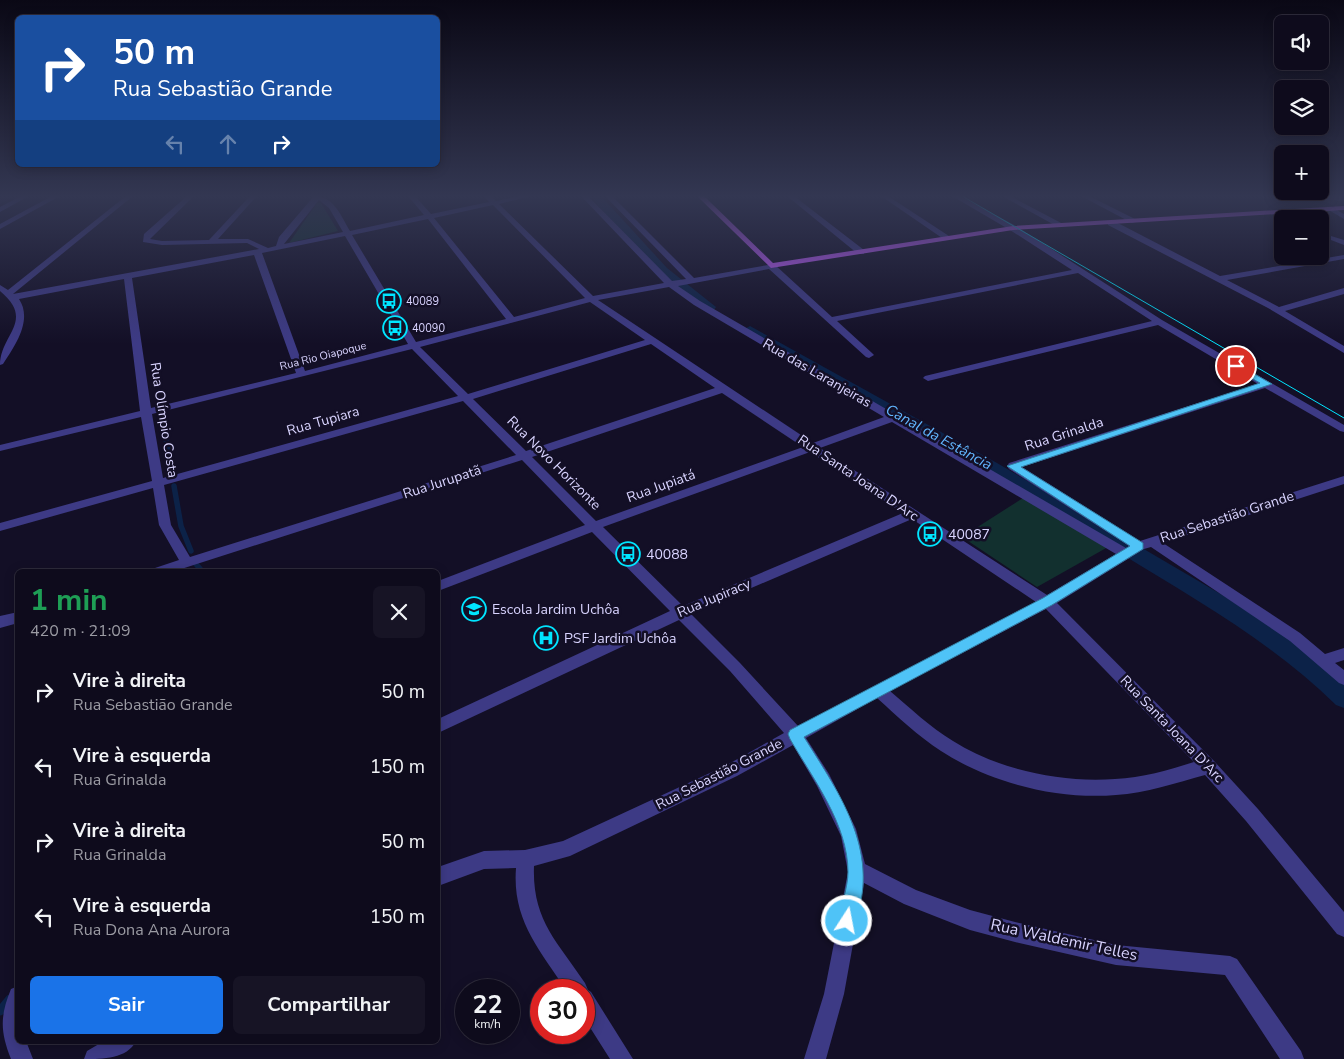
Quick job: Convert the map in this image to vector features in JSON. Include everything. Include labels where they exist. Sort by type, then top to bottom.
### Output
[{"type":"main road","points":[[750,245],[771,266],[902,245]]},
{"type":"street","points":[[10,296],[71,245]]},
{"type":"street","points":[[254,245],[262,251],[301,375]]},
{"type":"street","points":[[10,296],[128,276],[287,245]]},
{"type":"street","name":"Rua Novo Horizonte","points":[[354,245],[414,346],[735,668],[795,734],[833,798],[846,826],[854,851],[856,869],[834,994],[815,1059]]},
{"type":"street","points":[[454,245],[511,319]]},
{"type":"street","name":"Rua Santa Joana D'Arc","points":[[538,245],[591,299],[723,389],[1047,602],[1208,766],[1258,822],[1344,927]]},
{"type":"street","name":"Rua das Laranjeiras","points":[[633,245],[670,283],[697,303],[1125,553]]},
{"type":"street","points":[[656,245],[690,280]]},
{"type":"street","points":[[853,245],[861,252]]},
{"type":"street","points":[[1038,245],[1159,322],[1344,428]]},
{"type":"street","points":[[1153,245],[1277,310],[1344,350]]},
{"type":"street","points":[[1218,279],[1344,257]]},
{"type":"street","points":[[771,266],[869,355]]},
{"type":"street","name":"Rua Rio Oiapoque","points":[[0,448],[301,375],[591,299],[771,266]]},
{"type":"street","points":[[830,320],[1077,271]]},
{"type":"street","name":"Rua Olímpio Costa","points":[[128,276],[146,413],[165,525],[187,563]]},
{"type":"street","points":[[0,287],[18,306],[18,326],[0,362]]},
{"type":"street","points":[[1277,310],[1344,291]]},
{"type":"street","points":[[928,378],[1159,322]]},
{"type":"street","name":"Rua Tupiara","points":[[0,527],[464,398],[652,341]]},
{"type":"street","name":"Rua Grinalda","points":[[1145,543],[1012,466],[1267,384]]},
{"type":"street","name":"Rua Jurupatã","points":[[167,569],[524,456],[723,389]]},
{"type":"street","name":"Rua Jupiatá","points":[[440,585],[594,526],[895,417]]},
{"type":"street","name":"Rua Sebastião Grande","points":[[440,876],[452,870],[484,860],[525,859],[564,850],[731,771],[795,734],[1047,602],[1125,553],[1145,543],[1344,480]]},
{"type":"street","name":"Rua Jupiracy","points":[[440,725],[680,612],[912,514]]},
{"type":"street","points":[[1145,543],[1212,580],[1295,637],[1344,679]]},
{"type":"street","points":[[0,622],[15,618]]},
{"type":"street","points":[[1324,660],[1344,654]]},
{"type":"street","points":[[878,690],[933,737],[960,754],[1023,776],[1065,785],[1105,788],[1174,776],[1208,766]]},
{"type":"street","points":[[525,859],[524,892],[528,912],[538,934],[570,979]]},
{"type":"street","name":"Rua Waldemir Telles","points":[[856,869],[911,897],[970,920],[1015,932],[1116,955],[1230,966],[1293,1059]]},
{"type":"street","points":[[15,1004],[12,1011],[12,1033],[15,1041]]},
{"type":"street","points":[[595,1016],[622,1059]]},
{"type":"street","points":[[16,1044],[22,1059]]},
{"type":"street","points":[[95,1059],[120,1044]]},
{"type":"green space","points":[[1023,498],[1108,547],[1037,587],[962,537]]},
{"type":"waterway","name":"Canal da Estância","points":[[639,245],[662,271],[693,297],[709,307]]},
{"type":"waterway","name":"Canal da Estância","points":[[750,330],[990,467],[1244,618],[1296,655],[1344,698]]},
{"type":"waterway","points":[[163,422],[164,429]]},
{"type":"waterway","points":[[164,428],[172,471]]},
{"type":"waterway","points":[[174,486],[181,526],[191,551]]},
{"type":"waterway","points":[[195,563],[200,569]]},
{"type":"waterway","points":[[0,1011],[10,999]]},
{"type":"tram line","points":[[1047,245],[1344,418]]},
{"type":"place","name":"40089","points":[[389,301]]},
{"type":"place","name":"40090","points":[[395,328]]},
{"type":"place","name":"40087","points":[[930,534]]},
{"type":"place","name":"40088","points":[[628,554]]},
{"type":"place","name":"Escola Jardim Uchôa","points":[[474,609]]},
{"type":"place","name":"PSF Jardim Uchôa","points":[[546,638]]},
{"type":"route","points":[[847,921],[857,872],[850,835],[833,798],[795,734],[1047,602],[1124,553],[1139,546],[1012,466],[1267,384],[1236,366]]}]
